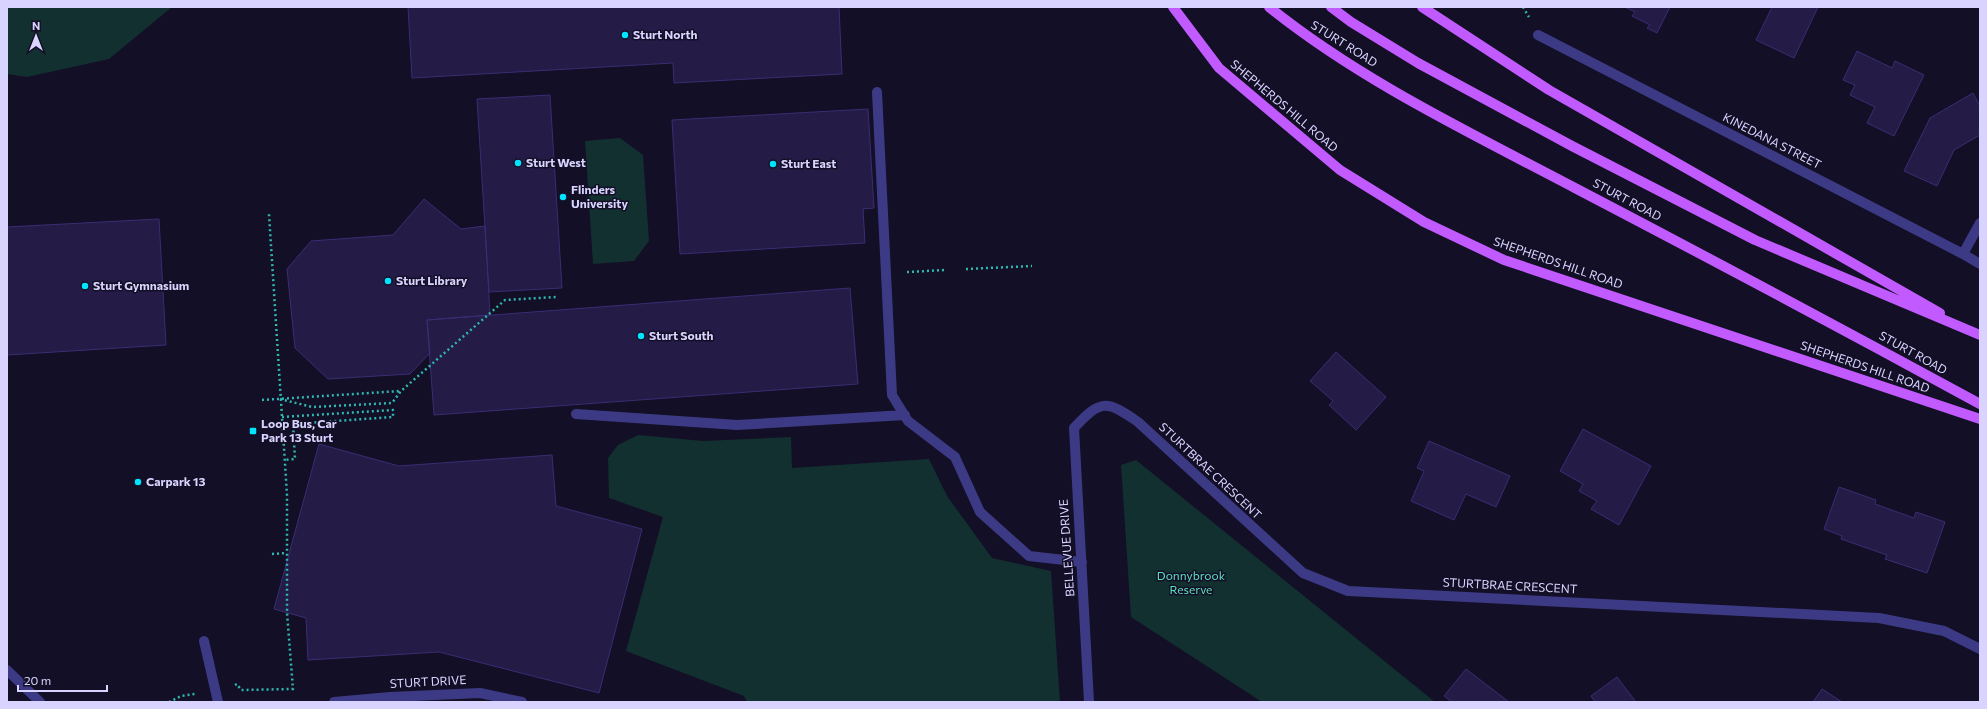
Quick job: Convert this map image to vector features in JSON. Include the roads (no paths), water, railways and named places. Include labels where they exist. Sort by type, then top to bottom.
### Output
[{"type":"main road","name":"SHEPHERDS HILL ROAD","points":[[1173,7],[1219,68],[1340,170],[1424,222],[1504,260],[1980,419]]},
{"type":"main road","name":"STURT ROAD","points":[[1269,7],[1306,36],[1422,107],[1796,304],[1980,404]]},
{"type":"main road","name":"STURT ROAD","points":[[1331,7],[1351,22],[1425,67],[1755,240],[1980,335]]},
{"type":"main road","points":[[1422,7],[1549,90],[1980,335]]},
{"type":"street","name":"KINEDANA STREET","points":[[1538,36],[1980,264]]},
{"type":"street","points":[[877,92],[892,395],[908,421],[954,457],[980,512],[1029,556],[1082,562]]},
{"type":"street","points":[[1963,254],[1980,223]]},
{"type":"street","name":"BELLEVUE DRIVE","points":[[1089,702],[1082,562],[1074,451],[1074,428],[1089,412],[1100,405]]},
{"type":"street","name":"STURTBRAE CRESCENT","points":[[1100,405],[1118,408],[1138,422],[1303,573],[1348,591],[1879,618],[1944,631],[1980,649]]},
{"type":"street","points":[[576,414],[737,425],[905,415]]},
{"type":"street","points":[[204,641],[218,702]]},
{"type":"street","points":[[7,670],[40,702]]},
{"type":"street","name":"STURT DRIVE","points":[[334,702],[375,698],[480,693],[522,702]]},
{"type":"place","name":"Sturt North","points":[[625,35]]},
{"type":"place","name":"Sturt West","points":[[518,163]]},
{"type":"place","name":"Sturt East","points":[[773,164]]},
{"type":"place","name":"Flinders University","points":[[563,197]]},
{"type":"place","name":"Sturt Library","points":[[388,281]]},
{"type":"place","name":"Sturt Gymnasium","points":[[85,286]]},
{"type":"place","name":"Sturt South","points":[[641,336]]},
{"type":"place","name":"Loop Bus, Car Park 13 Sturt","points":[[253,431]]},
{"type":"place","name":"Carpark 13","points":[[138,482]]},
{"type":"park label","name":"Donnybrook Reserve","points":[[1191,583]]}]
